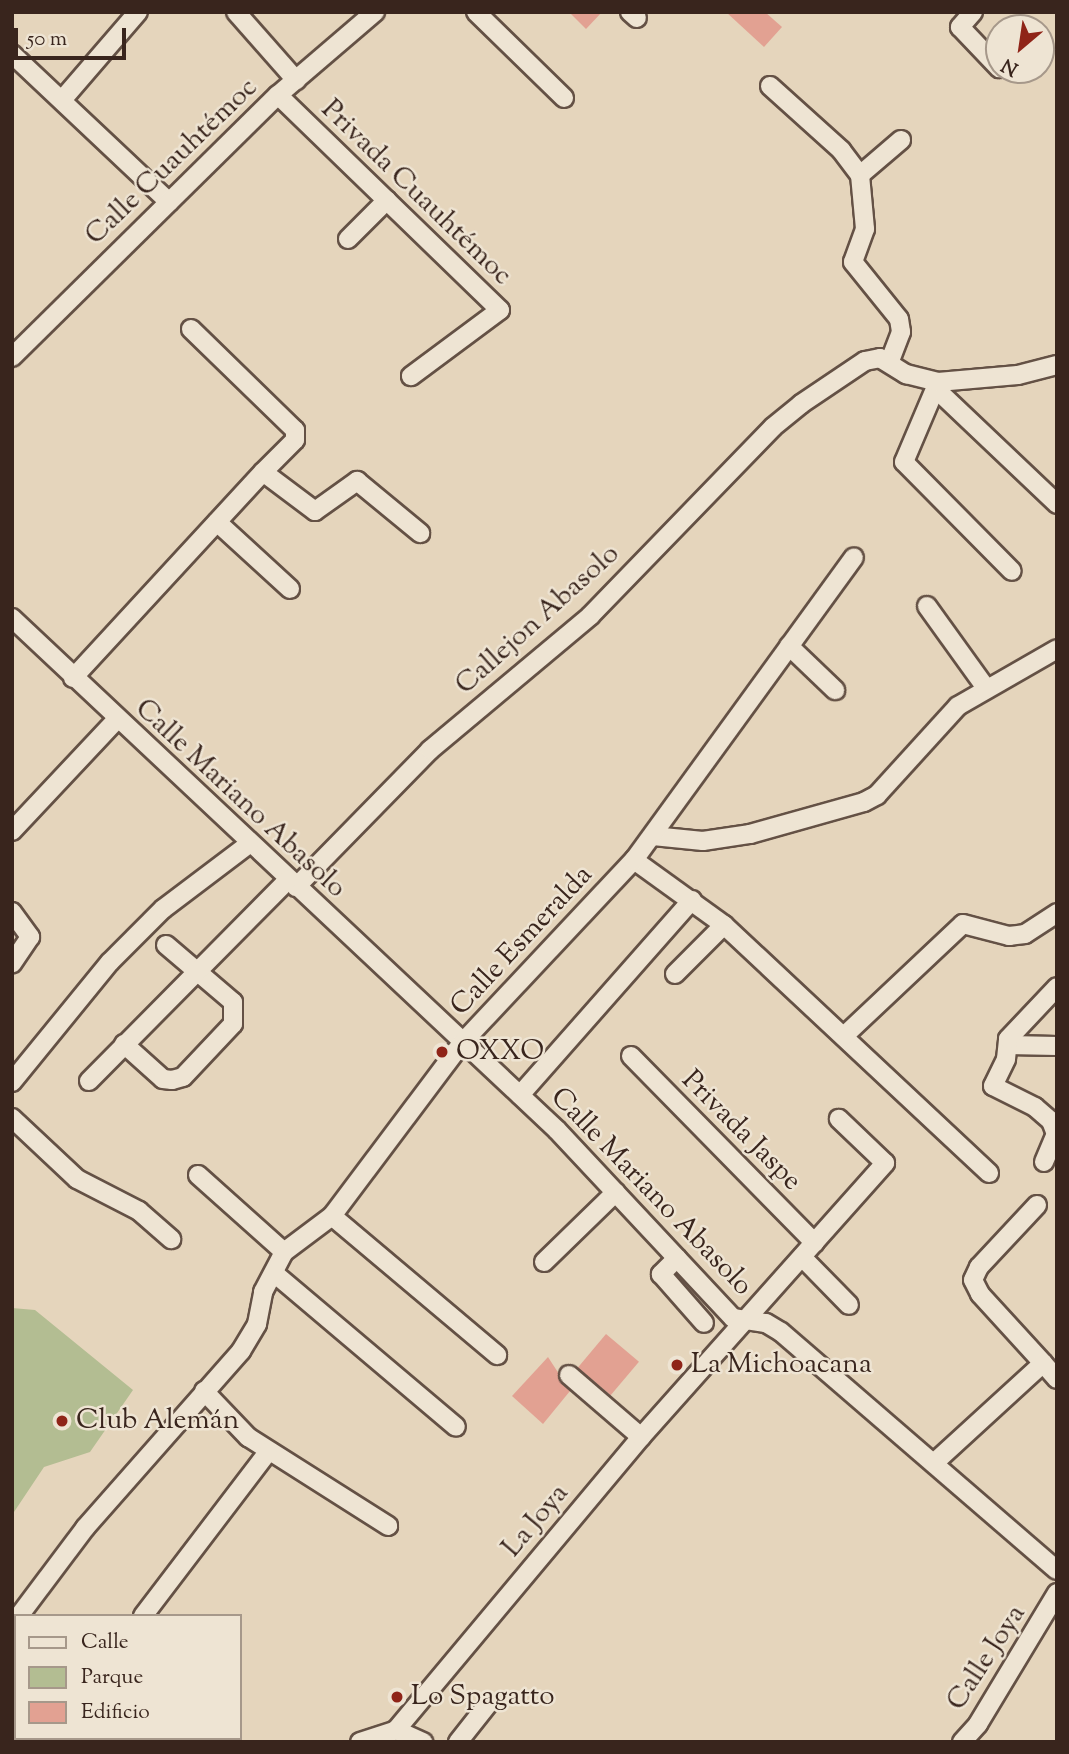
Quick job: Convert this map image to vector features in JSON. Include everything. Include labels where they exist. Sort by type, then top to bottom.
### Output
[{"type":"street","points":[[62,100],[138,12]]},
{"type":"street","points":[[236,12],[296,79]]},
{"type":"street","name":"Calle Cuauhtémoc","points":[[12,357],[278,95],[375,12]]},
{"type":"street","points":[[476,12],[564,98]]},
{"type":"street","points":[[973,12],[960,27],[985,53]]},
{"type":"street","points":[[12,54],[169,202]]},
{"type":"street","points":[[770,86],[841,150],[860,175],[865,229],[853,262],[899,319],[901,332],[890,361],[906,374],[937,386],[1057,504]]},
{"type":"street","name":"Privada Cuauhtémoc","points":[[278,95],[500,310],[411,376]]},
{"type":"street","points":[[860,175],[901,141]]},
{"type":"street","points":[[348,239],[387,200]]},
{"type":"street","points":[[73,678],[295,440],[295,430],[191,329]]},
{"type":"street","name":"Callejon Abasolo","points":[[89,1081],[197,969],[292,883],[430,750],[590,616],[773,427],[865,361],[890,361]]},
{"type":"street","points":[[937,386],[1018,375],[1057,365]]},
{"type":"street","points":[[937,386],[904,462],[908,470],[1012,571]]},
{"type":"street","points":[[263,472],[304,507],[315,511],[324,507],[346,485],[357,481],[420,533]]},
{"type":"street","points":[[217,522],[290,589]]},
{"type":"street","name":"Calle Esmeralda","points":[[20,1614],[85,1528],[247,1342],[284,1252],[332,1216],[461,1044],[634,860],[854,557]]},
{"type":"street","points":[[927,606],[986,688]]},
{"type":"street","name":"Calle Mariano Abasolo","points":[[12,618],[461,1044],[520,1095],[733,1318],[766,1323],[781,1332],[1057,1570]]},
{"type":"street","points":[[789,646],[835,690]]},
{"type":"street","points":[[653,836],[703,841],[726,838],[863,802],[877,795],[958,706],[1057,649]]},
{"type":"street","points":[[12,831],[117,719]]},
{"type":"street","points":[[12,1082],[110,962],[163,909],[249,844]]},
{"type":"street","points":[[634,860],[724,925],[989,1173]]},
{"type":"street","points":[[520,1095],[692,900]]},
{"type":"street","points":[[12,912],[30,937],[12,964]]},
{"type":"street","points":[[844,1036],[963,924],[1009,936],[1025,934],[1057,913]]},
{"type":"street","points":[[675,974],[724,925]]},
{"type":"street","points":[[124,1044],[163,1079],[183,1077],[233,1024],[233,1002],[166,945]]},
{"type":"street","points":[[1045,1162],[1056,1134],[1051,1121],[1035,1107],[993,1086],[1008,1045],[1057,987]]},
{"type":"street","points":[[1008,1045],[1057,1046]]},
{"type":"street","name":"Privada Jaspe","points":[[631,1056],[815,1243]]},
{"type":"street","points":[[12,1118],[77,1179],[139,1211],[171,1239]]},
{"type":"street","name":"La Joya","points":[[396,1730],[641,1437],[885,1163],[839,1119]]},
{"type":"street","points":[[198,1175],[284,1252]]},
{"type":"street","points":[[544,1262],[615,1192]]},
{"type":"street","points":[[1037,1205],[979,1267],[973,1280],[980,1294],[1057,1378]]},
{"type":"street","points":[[332,1216],[497,1354]]},
{"type":"street","points":[[802,1257],[849,1305]]},
{"type":"street","points":[[677,1258],[661,1274],[704,1323]]},
{"type":"street","points":[[274,1273],[456,1427]]},
{"type":"street","points":[[934,1463],[1043,1363]]},
{"type":"street","points":[[569,1375],[641,1437]]},
{"type":"street","points":[[204,1391],[268,1452],[388,1526]]},
{"type":"street","points":[[145,1614],[268,1452]]},
{"type":"street","name":"Calle Joya","points":[[962,1742],[978,1724],[1056,1599]]},
{"type":"street","points":[[458,1742],[488,1704]]},
{"type":"street","points":[[360,1742],[396,1730],[423,1742]]},
{"type":"green space","name":"Club Alemán","points":[[12,1308],[35,1310],[133,1390],[90,1452],[44,1467],[12,1515]]},
{"type":"building","points":[[569,12],[602,12],[586,29]]},
{"type":"building","points":[[726,12],[765,12],[782,27],[764,47]]},
{"type":"building","points":[[606,1334],[639,1362],[611,1395],[578,1368]]},
{"type":"building","points":[[548,1357],[570,1391],[543,1424],[512,1396]]},
{"type":"place","name":"OXXO","points":[[442,1052]]},
{"type":"place","name":"La Michoacana","points":[[677,1365]]},
{"type":"place","name":"Club Alemán","points":[[62,1421]]},
{"type":"place","name":"Lo Spagatto","points":[[397,1697]]}]
